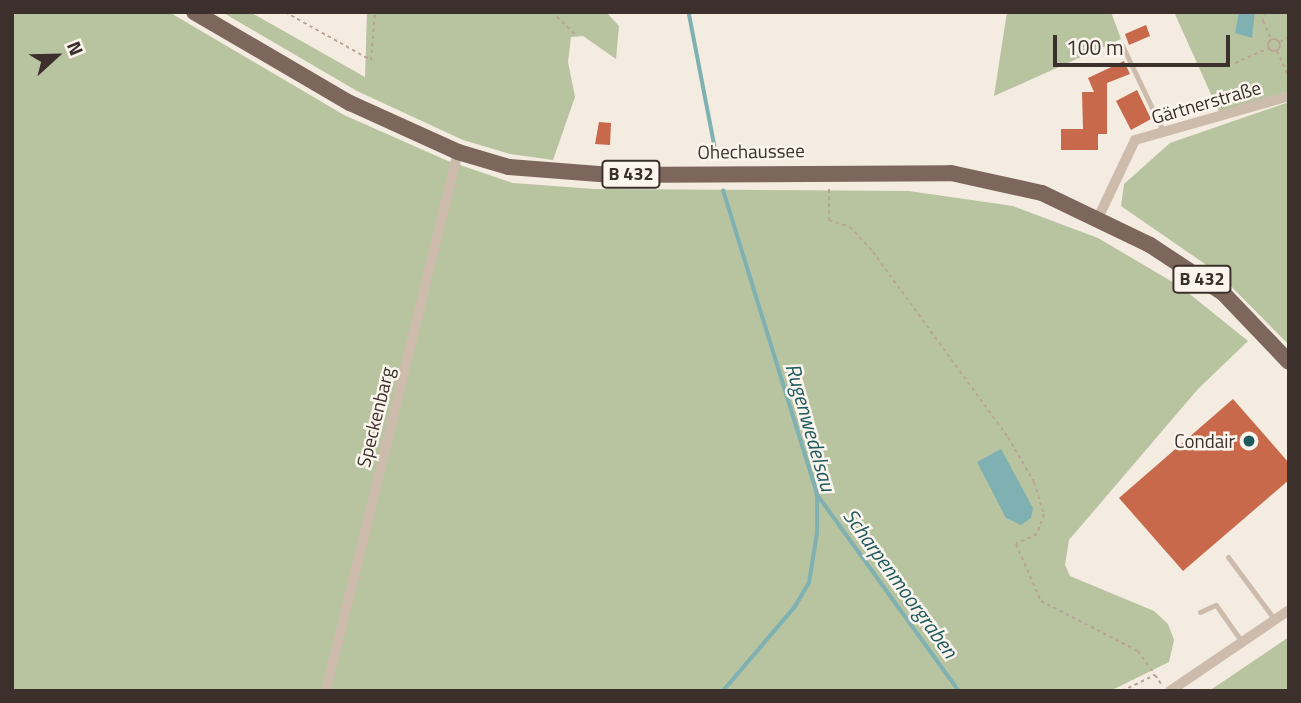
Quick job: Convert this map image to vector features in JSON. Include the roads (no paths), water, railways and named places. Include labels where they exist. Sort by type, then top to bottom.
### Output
[{"type":"main road","name":"Ohechaussee","points":[[194,12],[350,103],[458,152],[509,167],[563,173],[829,170],[951,173],[1042,193],[1150,245],[1223,293],[1289,362]]},
{"type":"street","name":"Gärtnerstraße","points":[[1098,218],[1129,147],[1135,140],[1289,96]]},
{"type":"street","name":"Speckenbarg","points":[[326,691],[458,152]]},
{"type":"street","points":[[1167,691],[1289,610]]},
{"type":"lane","points":[[1122,45],[1163,131]]},
{"type":"lane","points":[[1228,557],[1275,620]]},
{"type":"lane","points":[[1200,612],[1216,605],[1242,642]]},
{"type":"water","points":[[1239,12],[1255,12],[1252,38],[1235,33]]},
{"type":"water","points":[[1001,449],[1033,508],[1031,518],[1021,525],[1006,518],[977,462]]},
{"type":"waterway","name":"Rugenwedelsau","points":[[689,12],[716,152]]},
{"type":"waterway","name":"Rugenwedelsau","points":[[723,191],[817,494],[817,533],[809,583],[794,608],[723,691]]},
{"type":"waterway","name":"Scharpenmoorgraben","points":[[817,494],[959,691]]},
{"type":"place","name":"Condair","points":[[1249,441]]}]
